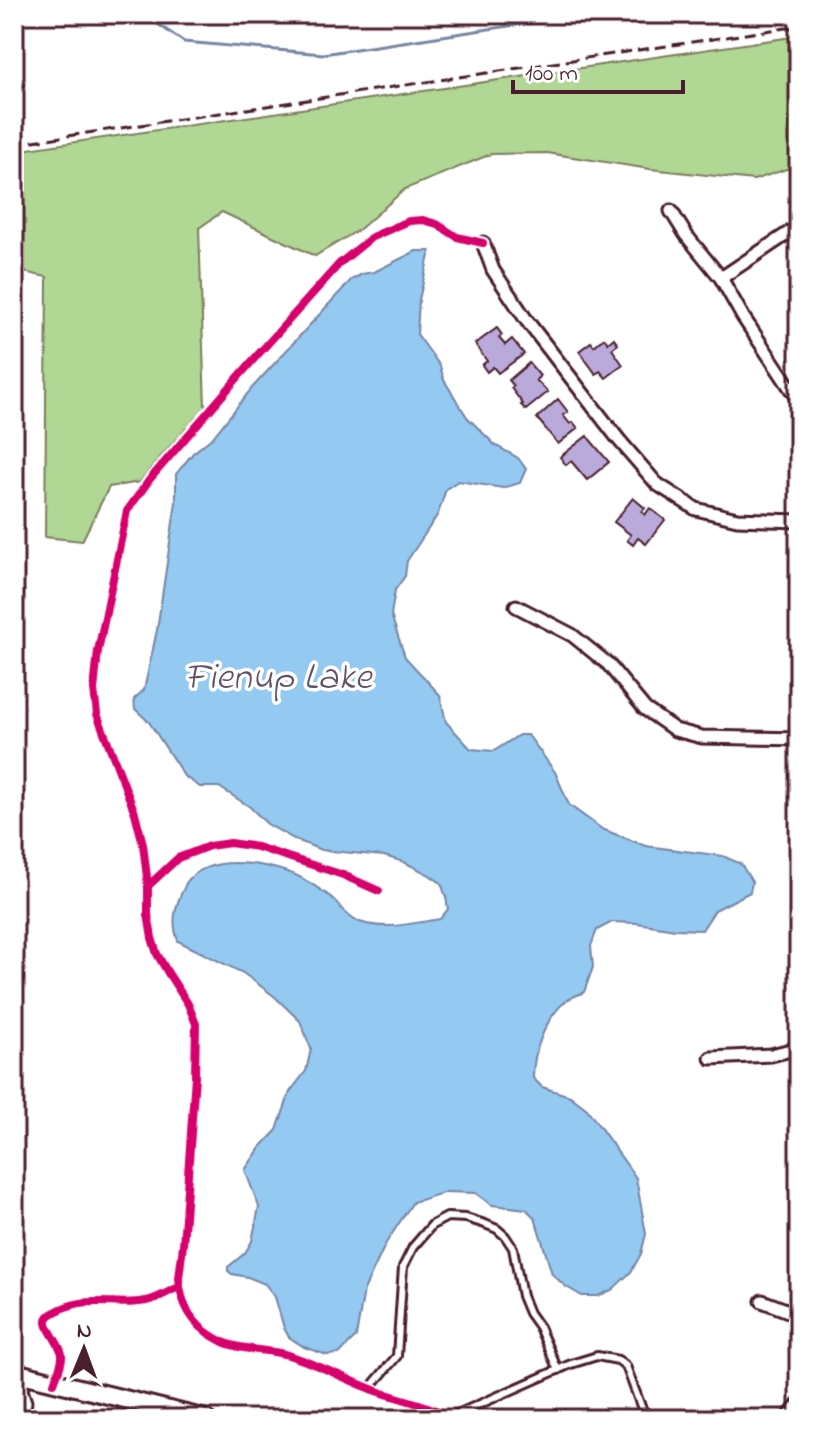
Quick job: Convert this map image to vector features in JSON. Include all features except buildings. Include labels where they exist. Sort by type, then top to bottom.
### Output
[{"type":"main road","points":[[20,1379],[54,1383],[206,1419]]},
{"type":"street","points":[[671,211],[721,278],[799,401]]},
{"type":"street","points":[[721,278],[799,226]]},
{"type":"street","points":[[483,243],[493,270],[527,321],[657,484],[696,509],[737,519],[799,521]]},
{"type":"street","points":[[516,606],[572,635],[608,664],[645,709],[675,730],[702,737],[799,739]]},
{"type":"street","points":[[711,1058],[771,1055],[799,1048]]},
{"type":"street","points":[[762,1301],[799,1315]]},
{"type":"street","points":[[14,1402],[20,1379]]},
{"type":"street","points":[[20,1379],[25,1402],[22,1419]]},
{"type":"street","points":[[787,1419],[799,1404]]},
{"type":"lane","points":[[370,1388],[397,1356],[403,1267],[413,1247],[432,1225],[447,1217],[466,1218],[485,1224],[505,1236],[513,1248],[522,1296],[558,1370]]},
{"type":"lane","points":[[446,1419],[597,1356],[618,1360],[626,1366],[642,1409],[652,1419]]},
{"type":"green space","points":[[799,36],[799,162],[796,166],[754,180],[650,169],[547,153],[491,154],[405,189],[360,229],[315,256],[222,212],[199,228],[205,407],[140,482],[109,487],[82,541],[45,537],[47,277],[14,270],[14,151]]},
{"type":"water","name":"Fienup Lake","points":[[416,251],[430,251],[419,300],[417,334],[440,366],[444,380],[467,417],[495,445],[518,458],[526,469],[520,483],[503,488],[458,481],[446,489],[438,514],[407,561],[405,576],[395,590],[391,615],[405,657],[440,695],[446,722],[471,749],[494,751],[519,735],[528,735],[555,772],[569,805],[602,829],[646,846],[723,856],[741,864],[752,882],[750,892],[715,910],[702,930],[612,922],[597,930],[591,946],[593,967],[584,992],[559,1008],[546,1026],[538,1047],[533,1078],[542,1087],[570,1096],[587,1109],[636,1178],[646,1234],[641,1254],[631,1272],[612,1290],[598,1296],[582,1296],[552,1274],[535,1218],[526,1209],[492,1205],[475,1193],[446,1192],[413,1202],[386,1243],[364,1290],[356,1337],[339,1354],[327,1355],[304,1347],[289,1337],[275,1297],[265,1284],[228,1271],[228,1267],[245,1253],[252,1241],[259,1207],[245,1170],[277,1130],[290,1092],[306,1071],[311,1049],[300,1021],[274,996],[243,973],[178,941],[174,923],[177,906],[186,883],[196,874],[207,867],[235,863],[265,866],[295,875],[332,898],[351,918],[365,924],[397,926],[440,919],[448,909],[446,897],[441,883],[404,862],[384,856],[321,850],[267,824],[250,807],[219,787],[200,787],[184,776],[149,722],[135,709],[134,699],[144,690],[157,630],[176,502],[176,474],[193,453],[213,437],[252,388],[351,280]]},
{"type":"waterway","points":[[143,14],[184,42],[323,54],[589,14]]},
{"type":"railway","points":[[14,144],[799,26]]},
{"type":"cycle path","points":[[54,1383],[62,1354],[47,1323],[51,1315],[83,1303],[146,1301],[180,1287],[196,1024],[188,1004],[157,954],[152,938],[143,844],[135,813],[97,714],[94,690],[98,651],[127,511],[150,479],[254,359],[340,263],[372,237],[409,221],[423,220],[437,224],[457,237],[483,243]]},
{"type":"cycle path","points":[[148,886],[178,858],[209,846],[230,843],[257,847],[343,875],[379,891]]},
{"type":"cycle path","points":[[180,1287],[185,1305],[194,1320],[223,1342],[299,1359],[449,1416]]}]
